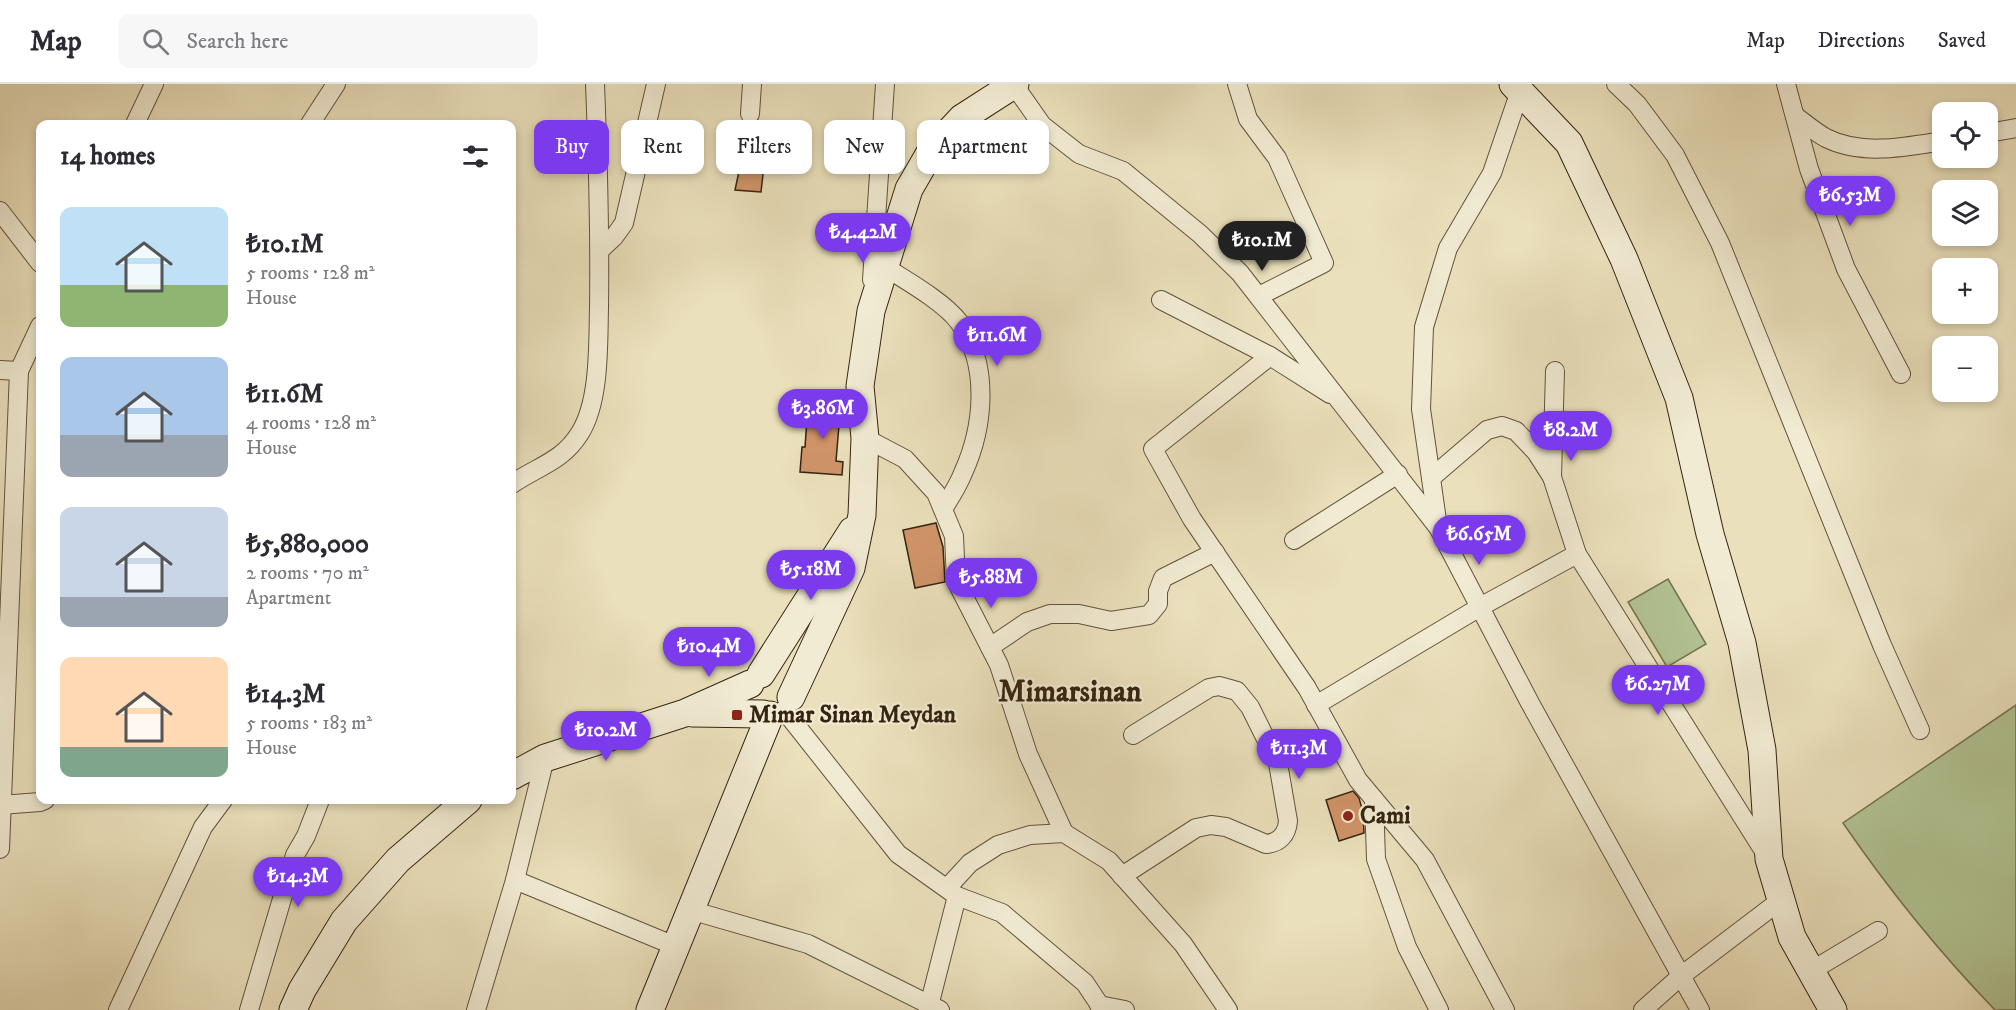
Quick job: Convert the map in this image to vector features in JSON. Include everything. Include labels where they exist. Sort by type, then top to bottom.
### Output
[{"type":"street","points":[[137,120],[154,84]]},
{"type":"street","points":[[313,120],[336,84]]},
{"type":"street","points":[[516,481],[527,473],[553,462],[564,453],[581,432],[592,398],[596,368],[600,250],[595,84]]},
{"type":"street","points":[[600,250],[614,237],[624,223],[656,84]]},
{"type":"street","points":[[750,114],[752,84]]},
{"type":"street","points":[[777,709],[851,568],[862,515],[865,438],[860,386],[871,311],[885,84]]},
{"type":"street","points":[[871,311],[909,189],[931,151],[962,118],[1014,84],[1042,125],[1079,154],[1123,171],[1200,234],[1240,273],[1259,296],[1438,527],[1530,703],[1700,1010]]},
{"type":"street","points":[[1237,84],[1248,119],[1277,158],[1324,263],[1259,296]]},
{"type":"street","points":[[1616,84],[1637,104],[1675,155],[1720,243],[1882,645],[1920,730]]},
{"type":"street","points":[[1786,84],[1809,169],[1846,269],[1901,374]]},
{"type":"street","points":[[1438,527],[1421,409],[1424,327],[1448,248],[1492,173],[1517,88]]},
{"type":"street","points":[[1517,88],[1569,143],[1624,259],[1679,398],[1710,534],[1742,643],[1762,750],[1769,859],[1792,937],[1833,1010]]},
{"type":"street","points":[[1795,116],[1827,138],[1865,149],[1904,148],[1932,143]]},
{"type":"street","points":[[1998,131],[2016,128]]},
{"type":"street","points":[[0,211],[36,258]]},
{"type":"street","points":[[885,267],[924,291],[958,321],[972,343],[979,368],[981,394],[976,434],[963,473],[943,509]]},
{"type":"street","points":[[1161,300],[1270,356],[1341,401]]},
{"type":"street","points":[[0,849],[19,370],[36,334]]},
{"type":"street","points":[[1270,356],[1153,449],[1192,519],[1307,688],[1358,780],[1425,860],[1505,1010]]},
{"type":"street","points":[[0,370],[19,370]]},
{"type":"street","points":[[1552,477],[1555,371]]},
{"type":"street","points":[[1431,478],[1487,430],[1502,426],[1516,431],[1536,452],[1552,477],[1577,554],[1769,859]]},
{"type":"street","points":[[865,438],[905,459],[936,493],[954,536],[956,581],[999,665],[1028,754],[1064,833],[1109,861],[1183,944],[1228,1010]]},
{"type":"street","points":[[1294,540],[1398,474]]},
{"type":"street","points":[[862,515],[748,691],[751,706],[777,709],[898,854],[952,892],[1002,913],[1085,983],[1101,1007],[1125,1010]]},
{"type":"street","points":[[990,646],[1027,622],[1050,614],[1079,614],[1111,621],[1149,615],[1158,604],[1158,591],[1163,578],[1215,552]]},
{"type":"street","points":[[1316,705],[1480,606],[1577,554]]},
{"type":"street","points":[[516,774],[545,758],[685,713],[769,673],[782,677],[788,683],[690,910],[650,1010]]},
{"type":"street","points":[[1122,876],[1196,828],[1211,825],[1226,827],[1266,844],[1273,843],[1284,835],[1288,821],[1278,763],[1250,707],[1237,691],[1228,687],[1209,688],[1133,735]]},
{"type":"street","points":[[685,713],[777,709]]},
{"type":"street","points":[[476,1010],[515,880],[545,758]]},
{"type":"street","points":[[1374,799],[1376,859],[1407,947],[1439,1010]]},
{"type":"street","points":[[1,805],[36,802]]},
{"type":"street","points":[[118,1010],[203,827],[220,804]]},
{"type":"street","points":[[249,1010],[295,855],[306,836],[318,804]]},
{"type":"street","points":[[293,1010],[302,990],[344,921],[398,861],[463,804]]},
{"type":"street","points":[[690,910],[808,944],[933,1008],[952,892],[969,863],[998,845],[1030,835],[1064,833]]},
{"type":"street","points":[[515,880],[675,946]]},
{"type":"street","points":[[1643,1010],[1681,976],[1781,900]]},
{"type":"street","points":[[1811,971],[1878,931]]},
{"type":"green space","points":[[1668,579],[1706,644],[1667,667],[1628,602]]},
{"type":"green space","points":[[2016,705],[2016,1010],[1995,1010],[1915,920],[1843,823]]},
{"type":"building","points":[[738,174],[763,174],[761,192],[735,190]]},
{"type":"building","points":[[808,405],[846,408],[847,426],[839,425],[836,461],[843,462],[842,475],[800,472],[802,447],[805,447]]},
{"type":"building","points":[[936,523],[943,547],[945,582],[915,588],[903,530]]},
{"type":"building","name":"Cami","points":[[1353,791],[1359,798],[1363,812],[1364,833],[1339,841],[1326,800]]},
{"type":"place","name":"Mimar Sinan Meydan","points":[[737,715]]},
{"type":"place","name":"Cami","points":[[1348,816]]},
{"type":"district","name":"Mimarsinan","points":[[1070,692]]}]
